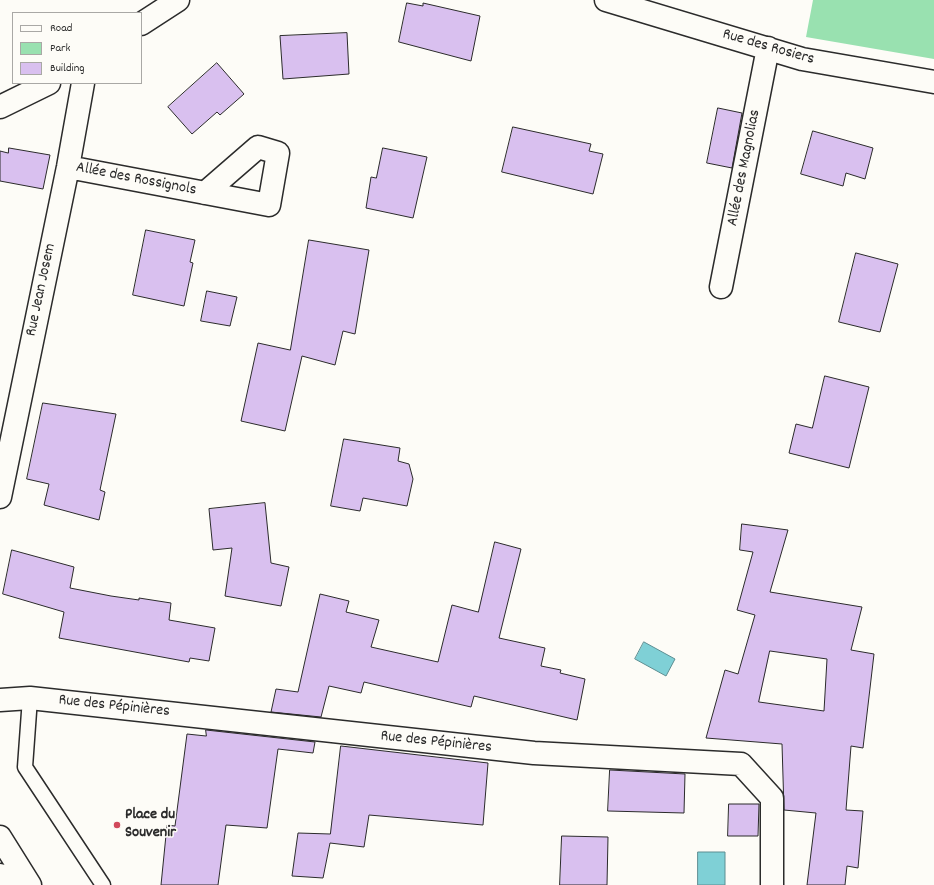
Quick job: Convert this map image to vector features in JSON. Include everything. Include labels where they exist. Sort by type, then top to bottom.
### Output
[{"type":"street","points":[[142,23],[178,0]]},
{"type":"street","name":"Rue des Rosiers","points":[[606,0],[802,59],[934,82]]},
{"type":"street","name":"Allée des Magnolias","points":[[721,287],[768,48]]},
{"type":"street","points":[[0,107],[47,84]]},
{"type":"street","name":"Rue Jean Josem","points":[[0,497],[68,167],[83,84]]},
{"type":"street","name":"Allée des Rossignols","points":[[68,167],[205,193]]},
{"type":"street","name":"Rue des Pépinières","points":[[0,700],[30,698],[534,753],[741,764],[772,798],[772,885]]},
{"type":"street","points":[[0,837],[30,885]]},
{"type":"street","points":[[0,875],[6,885]]},
{"type":"lane","points":[[30,698],[25,767],[103,885]]},
{"type":"green space","points":[[813,0],[934,0],[934,59],[806,37]]},
{"type":"water","points":[[644,642],[675,659],[666,676],[635,659]]},
{"type":"water","points":[[698,852],[725,852],[725,885],[698,885]]},
{"type":"building","points":[[407,3],[423,6],[423,3],[480,16],[471,61],[399,42]]},
{"type":"building","points":[[347,33],[349,74],[283,79],[280,36]]},
{"type":"building","points":[[217,63],[244,94],[220,115],[217,112],[192,134],[168,107]]},
{"type":"building","points":[[718,108],[742,113],[732,168],[707,163]]},
{"type":"building","points":[[513,127],[591,144],[589,151],[603,154],[593,194],[502,172]]},
{"type":"building","points":[[813,131],[873,148],[865,179],[846,173],[843,186],[801,174]]},
{"type":"building","points":[[9,148],[50,155],[43,189],[0,181],[0,151],[8,153]]},
{"type":"building","points":[[383,148],[427,157],[413,218],[366,208],[371,177],[376,178]]},
{"type":"building","points":[[146,230],[195,240],[190,262],[193,263],[184,306],[133,295]]},
{"type":"building","points":[[309,240],[369,250],[355,334],[343,331],[335,365],[302,356],[285,431],[241,421],[258,343],[290,350]]},
{"type":"building","points":[[856,253],[898,264],[880,332],[839,322]]},
{"type":"building","points":[[207,291],[237,297],[230,326],[201,321]]},
{"type":"building","points":[[825,376],[869,387],[849,468],[789,453],[796,424],[812,428]]},
{"type":"building","points":[[43,403],[116,414],[100,490],[105,492],[99,520],[44,505],[49,484],[27,479]]},
{"type":"building","points":[[344,439],[400,448],[398,461],[409,464],[413,479],[407,506],[363,498],[360,511],[331,506]]},
{"type":"building","points":[[265,503],[271,563],[289,567],[281,606],[225,596],[232,548],[213,550],[209,509]]},
{"type":"building","points":[[742,524],[788,530],[770,592],[862,607],[851,650],[874,654],[863,748],[851,746],[846,810],[863,811],[858,868],[847,866],[845,885],[807,885],[816,813],[784,810],[782,744],[706,738],[725,670],[738,674],[755,615],[737,610],[753,552],[740,550]],"holes":[[[770,651],[827,659],[824,711],[759,702]]]},
{"type":"building","points":[[495,542],[521,549],[499,638],[545,648],[541,666],[561,670],[560,673],[585,679],[577,720],[474,696],[471,707],[364,682],[361,693],[329,686],[321,717],[271,712],[276,689],[298,692],[320,594],[349,601],[346,612],[379,620],[371,647],[438,662],[452,605],[478,612]]},
{"type":"building","points":[[12,550],[74,567],[70,588],[111,596],[139,600],[139,598],[171,603],[169,620],[215,628],[209,661],[190,658],[189,662],[59,638],[64,612],[3,594]]},
{"type":"building","points":[[206,730],[315,742],[313,753],[278,749],[267,828],[226,825],[218,885],[161,885],[167,825],[175,826],[187,734],[206,736]]},
{"type":"building","points":[[341,746],[488,763],[483,825],[369,815],[364,847],[330,843],[323,878],[292,876],[298,833],[330,834]]},
{"type":"building","points":[[610,770],[685,774],[684,813],[608,811]]},
{"type":"building","points":[[729,804],[759,804],[758,836],[728,836]]},
{"type":"building","points":[[562,836],[608,837],[607,885],[560,885]]},
{"type":"place","name":"Place du Souvenir","points":[[117,825]]}]
